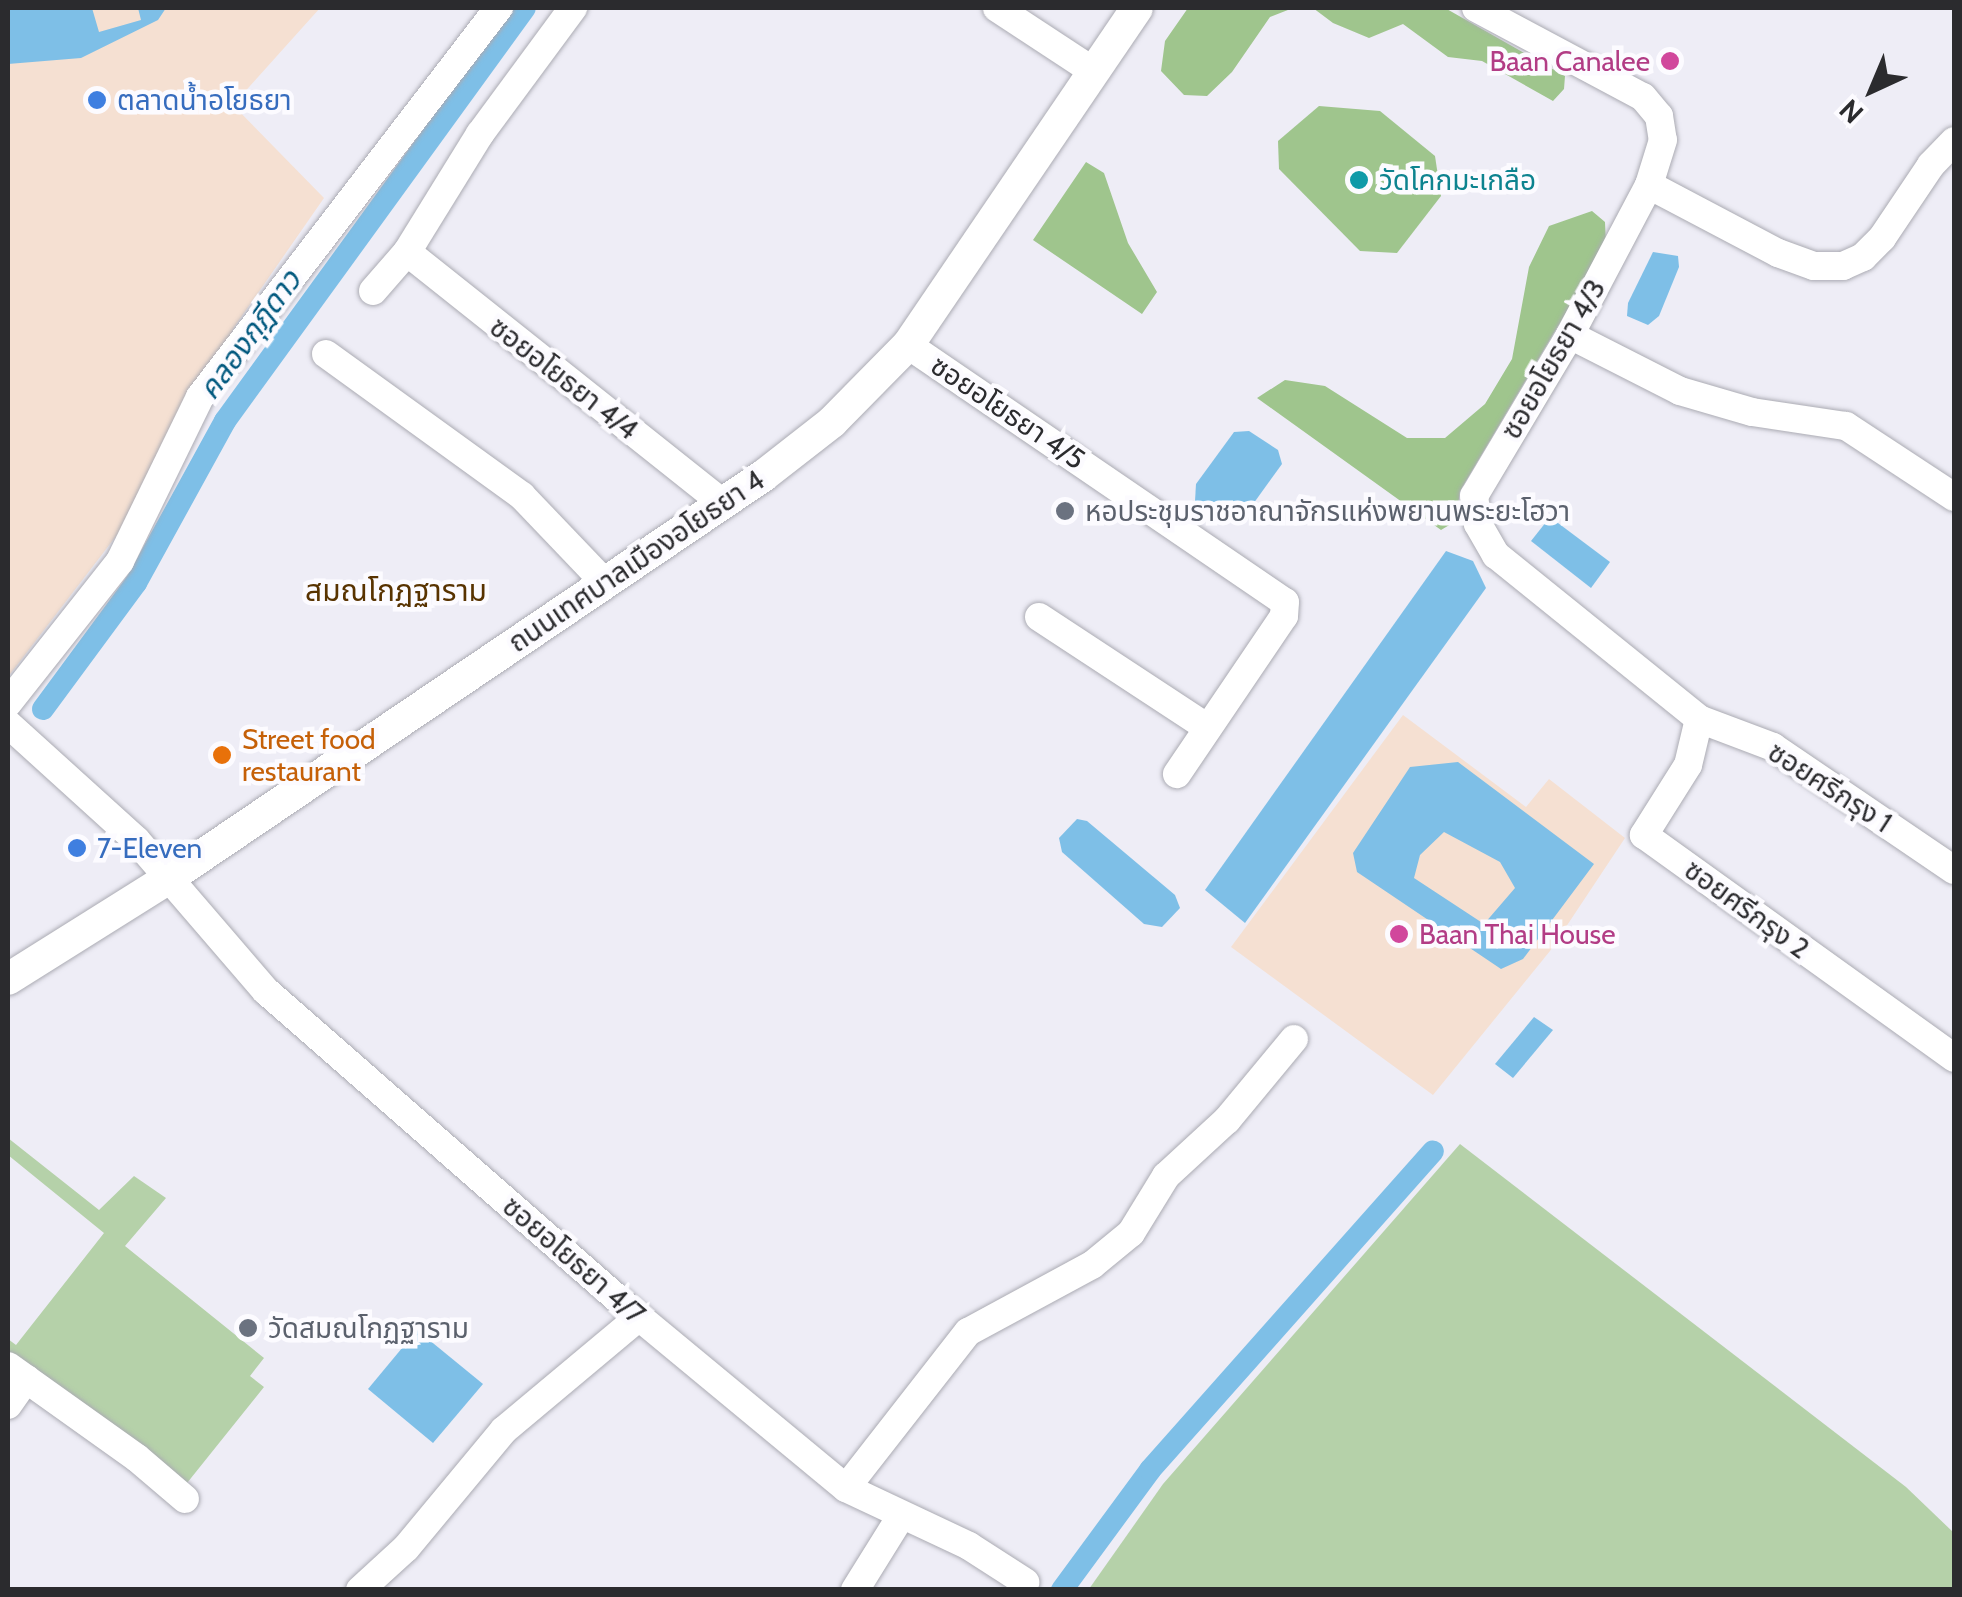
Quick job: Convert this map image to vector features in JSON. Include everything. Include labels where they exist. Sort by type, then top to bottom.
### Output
[{"type":"street","points":[[8,703],[120,561],[200,397],[499,8]]},
{"type":"street","points":[[373,292],[407,252],[480,134],[572,8]]},
{"type":"street","points":[[998,8],[1094,71]]},
{"type":"street","name":"ถนนเทศบาลเมืองอโยธยา 4","points":[[8,980],[169,878],[723,503],[832,422],[908,345],[1136,8]]},
{"type":"street","name":"ซอยอโยธยา 4/3","points":[[1476,8],[1643,97],[1660,116],[1663,140],[1649,184],[1570,334],[1474,496],[1478,524],[1496,556],[1699,719]]},
{"type":"street","points":[[1649,184],[1778,253],[1814,266],[1843,266],[1863,257],[1882,238],[1931,165],[1954,141]]},
{"type":"street","name":"ซอยอโยธยา 4/4","points":[[407,252],[723,503]]},
{"type":"street","points":[[1570,334],[1680,391],[1752,412],[1846,426],[1954,497]]},
{"type":"street","name":"ซอยอโยธยา 4/5","points":[[908,345],[1279,594],[1285,602],[1284,616],[1177,774]]},
{"type":"street","points":[[326,354],[522,496],[605,582]]},
{"type":"street","points":[[1039,617],[1208,728]]},
{"type":"street","name":"ซอยศรีกรุง 1","points":[[1699,719],[1773,747],[1954,870]]},
{"type":"street","name":"ซอยศรีกรุง 2","points":[[1699,719],[1688,764],[1644,835],[1954,1058]]},
{"type":"street","name":"ซอยอโยธยา 4/7","points":[[8,724],[124,829],[266,991],[639,1317],[846,1488],[969,1546],[1026,1582]]},
{"type":"street","points":[[846,1488],[968,1332],[1092,1265],[1131,1233],[1166,1176],[1227,1120],[1294,1039]]},
{"type":"street","points":[[360,1590],[406,1548],[504,1430],[639,1317]]},
{"type":"street","points":[[8,1405],[17,1373],[137,1458],[185,1499]]},
{"type":"street","points":[[854,1590],[901,1516]]},
{"type":"shaded area","points":[[8,8],[320,8],[233,105],[324,198],[235,326],[120,531],[8,677]]},
{"type":"shaded area","points":[[1403,715],[1526,807],[1549,779],[1625,838],[1550,951],[1433,1095],[1231,947]]},
{"type":"green space","points":[[1188,8],[1293,8],[1270,17],[1232,72],[1207,96],[1184,95],[1161,71],[1165,41]]},
{"type":"green space","points":[[1313,8],[1445,8],[1565,76],[1564,89],[1553,101],[1482,61],[1448,57],[1403,24],[1369,38],[1333,23]]},
{"type":"green space","points":[[1319,106],[1380,111],[1435,156],[1441,196],[1397,253],[1360,251],[1279,169],[1278,141]]},
{"type":"green space","points":[[1086,162],[1104,173],[1128,243],[1157,292],[1142,314],[1033,240]]},
{"type":"green space","points":[[1592,211],[1605,222],[1606,245],[1460,491],[1456,521],[1441,530],[1257,398],[1285,380],[1325,386],[1407,438],[1445,438],[1485,404],[1512,359],[1529,267],[1549,226]]},
{"type":"green space","points":[[8,1138],[99,1210],[134,1176],[166,1198],[125,1246],[264,1358],[250,1376],[264,1387],[171,1503],[8,1367],[8,1339],[16,1345],[104,1233],[8,1155]]},
{"type":"green space","points":[[1460,1144],[1906,1487],[1954,1533],[1954,1589],[1089,1589],[1163,1484]]},
{"type":"water","points":[[8,8],[92,8],[99,32],[141,20],[138,8],[166,8],[158,20],[81,58],[8,64]]},
{"type":"water","points":[[1653,252],[1678,256],[1679,267],[1659,316],[1648,325],[1627,316],[1628,303]]},
{"type":"water","points":[[1249,431],[1278,450],[1282,464],[1243,518],[1228,522],[1195,501],[1196,484],[1234,432]]},
{"type":"water","points":[[1550,517],[1610,562],[1591,588],[1531,541]]},
{"type":"water","points":[[1446,551],[1473,561],[1486,588],[1245,923],[1205,890]]},
{"type":"water","points":[[1458,762],[1594,864],[1523,959],[1501,969],[1357,872],[1353,853],[1410,767]],"holes":[[[1444,832],[1500,862],[1515,888],[1484,924],[1414,878],[1420,855]]]},
{"type":"water","points":[[1077,819],[1087,821],[1175,895],[1180,908],[1162,927],[1144,924],[1062,852],[1059,838]]},
{"type":"water","points":[[1534,1017],[1553,1030],[1513,1078],[1495,1064]]},
{"type":"water","points":[[417,1330],[483,1384],[433,1443],[368,1389]]},
{"type":"waterway","name":"คลองกุฎีดาว","points":[[43,709],[136,583],[225,421],[525,8]]},
{"type":"waterway","points":[[1062,1590],[1150,1470],[1433,1151]]},
{"type":"place","name":"Baan Canalee","points":[[1670,61]]},
{"type":"place","name":"ตลาดน้ำอโยธยา","points":[[97,100]]},
{"type":"place","name":"วัดโคกมะเกลือ","points":[[1359,180]]},
{"type":"place","name":"หอประชุมราชอาณาจักรแห่งพยานพระยะโฮวา","points":[[1065,511]]},
{"type":"place","name":"Street food restaurant","points":[[222,755]]},
{"type":"place","name":"7-Eleven","points":[[77,848]]},
{"type":"place","name":"Baan Thai House","points":[[1399,934]]},
{"type":"place","name":"วัดสมณโกฏฐาราม","points":[[248,1328]]},
{"type":"district","name":"สมณโกฏฐาราม","points":[[396,591]]}]
